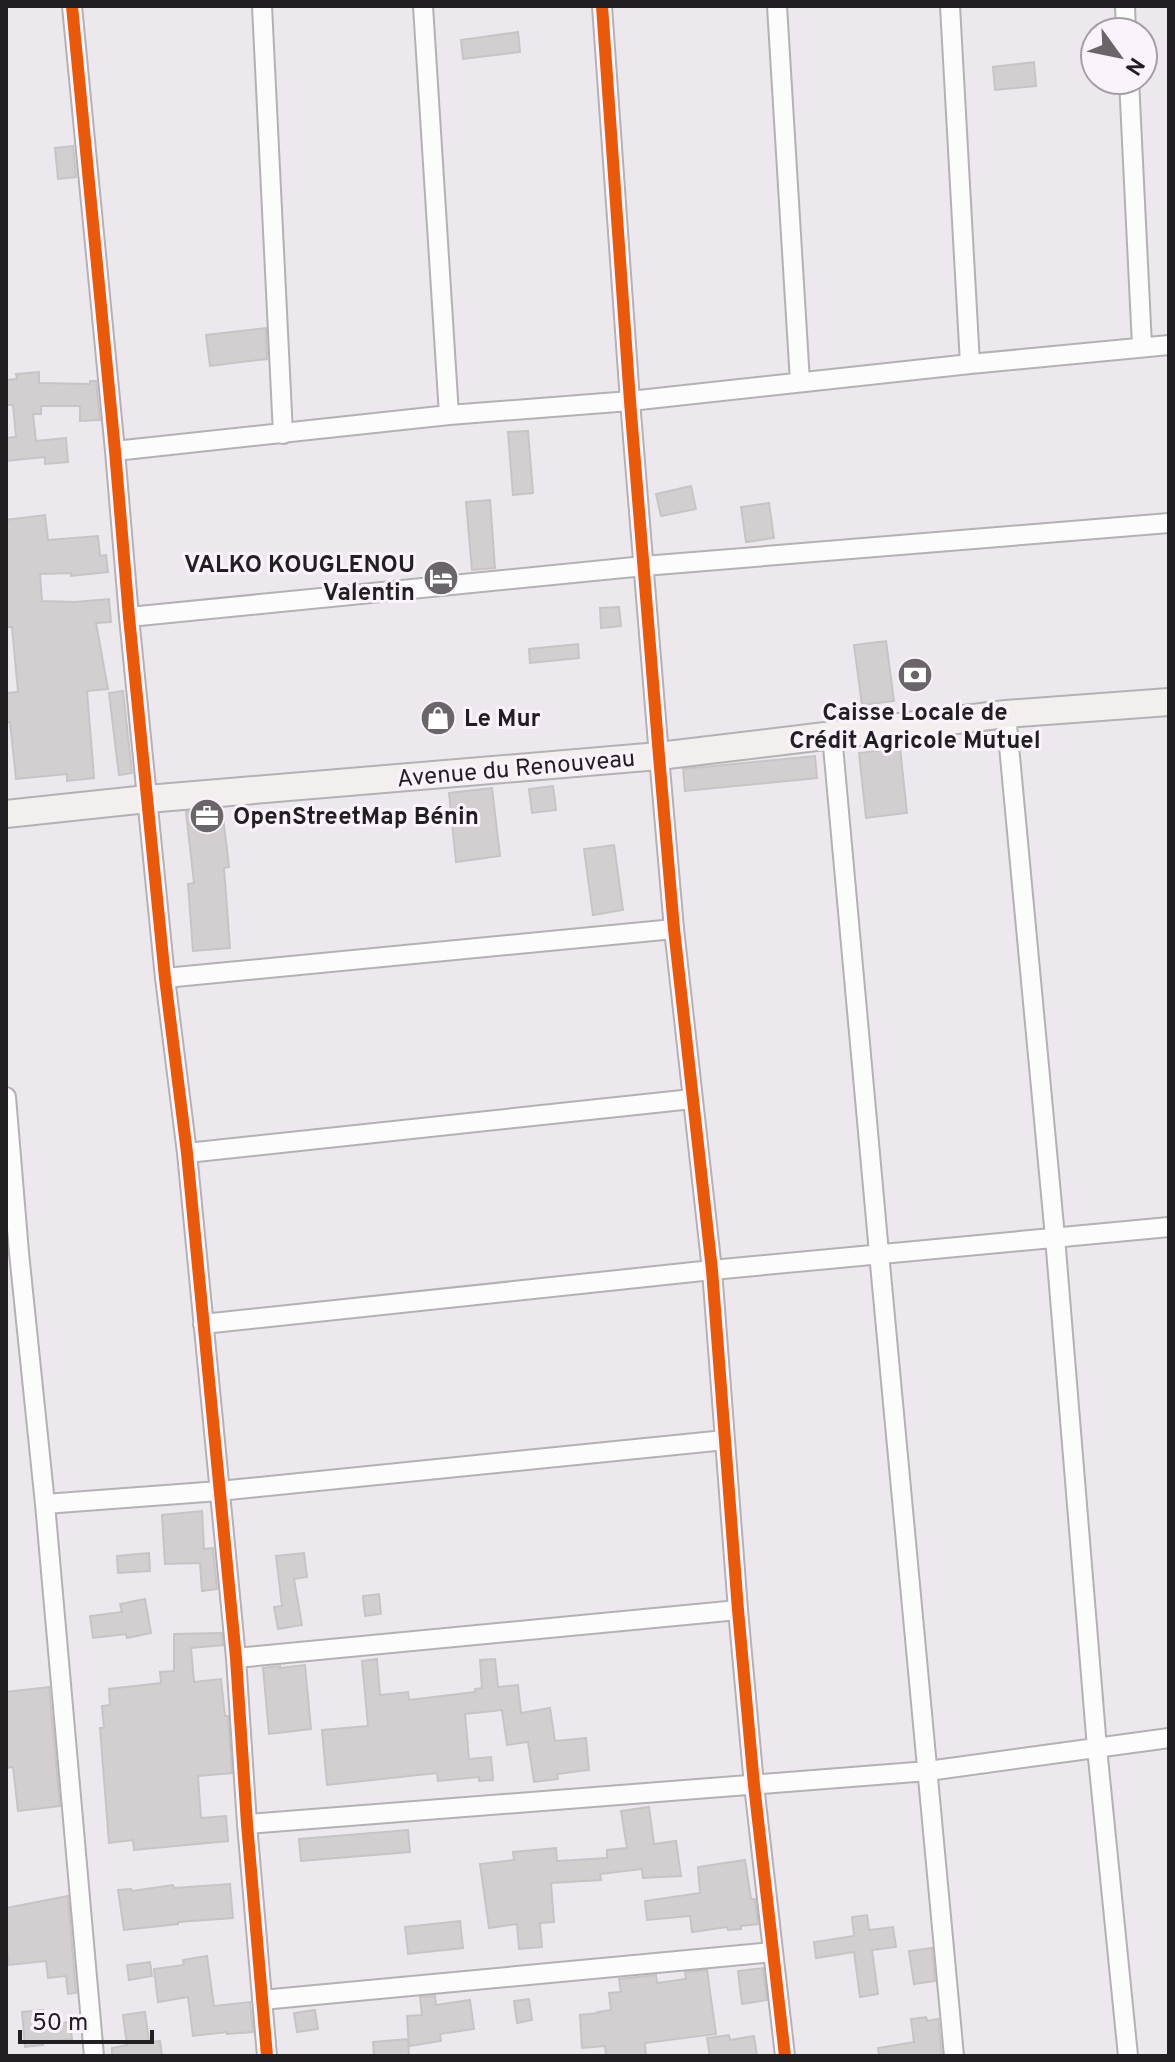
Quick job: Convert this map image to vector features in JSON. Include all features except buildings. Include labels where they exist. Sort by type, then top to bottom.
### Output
[{"type":"main road","name":"Avenue du Renouveau","points":[[6,814],[147,799],[659,756],[1006,714],[1169,702]]},
{"type":"street","points":[[72,6],[147,799],[187,1153],[236,1658],[267,2056]]},
{"type":"street","points":[[262,6],[283,434]]},
{"type":"street","points":[[423,6],[449,415]]},
{"type":"street","points":[[602,6],[630,401],[674,929],[712,1270],[754,1785],[785,2056]]},
{"type":"street","points":[[777,6],[800,382]]},
{"type":"street","points":[[950,6],[970,364]]},
{"type":"street","points":[[1130,96],[1142,346]]},
{"type":"street","points":[[115,451],[1169,345]]},
{"type":"street","points":[[129,617],[644,566],[1169,523]]},
{"type":"street","points":[[1006,714],[1055,1237],[1097,1748],[1128,2056]]},
{"type":"street","points":[[832,735],[954,2056]]},
{"type":"street","points":[[165,978],[674,929]]},
{"type":"street","points":[[6,1097],[12,1253],[45,1504],[94,2056]]},
{"type":"street","points":[[187,1153],[692,1099]]},
{"type":"street","points":[[203,1324],[879,1253],[1169,1227]]},
{"type":"street","points":[[45,1504],[219,1491],[725,1440]]},
{"type":"street","points":[[236,1658],[738,1610]]},
{"type":"street","points":[[247,1824],[928,1771],[1169,1738]]},
{"type":"street","points":[[262,2000],[773,1952]]},
{"type":"cycle path","points":[[72,6],[129,617],[165,978],[187,1153],[236,1658],[267,2056]]},
{"type":"cycle path","points":[[602,6],[630,401],[674,929],[712,1270],[754,1785],[785,2056]]},
{"type":"place","name":"VALKO KOUGLENOU Valentin","points":[[441,578]]},
{"type":"place","name":"Caisse Locale de Crédit Agricole Mutuel","points":[[915,675]]},
{"type":"place","name":"Le Mur","points":[[438,718]]},
{"type":"place","name":"OpenStreetMap Bénin","points":[[207,816]]}]
